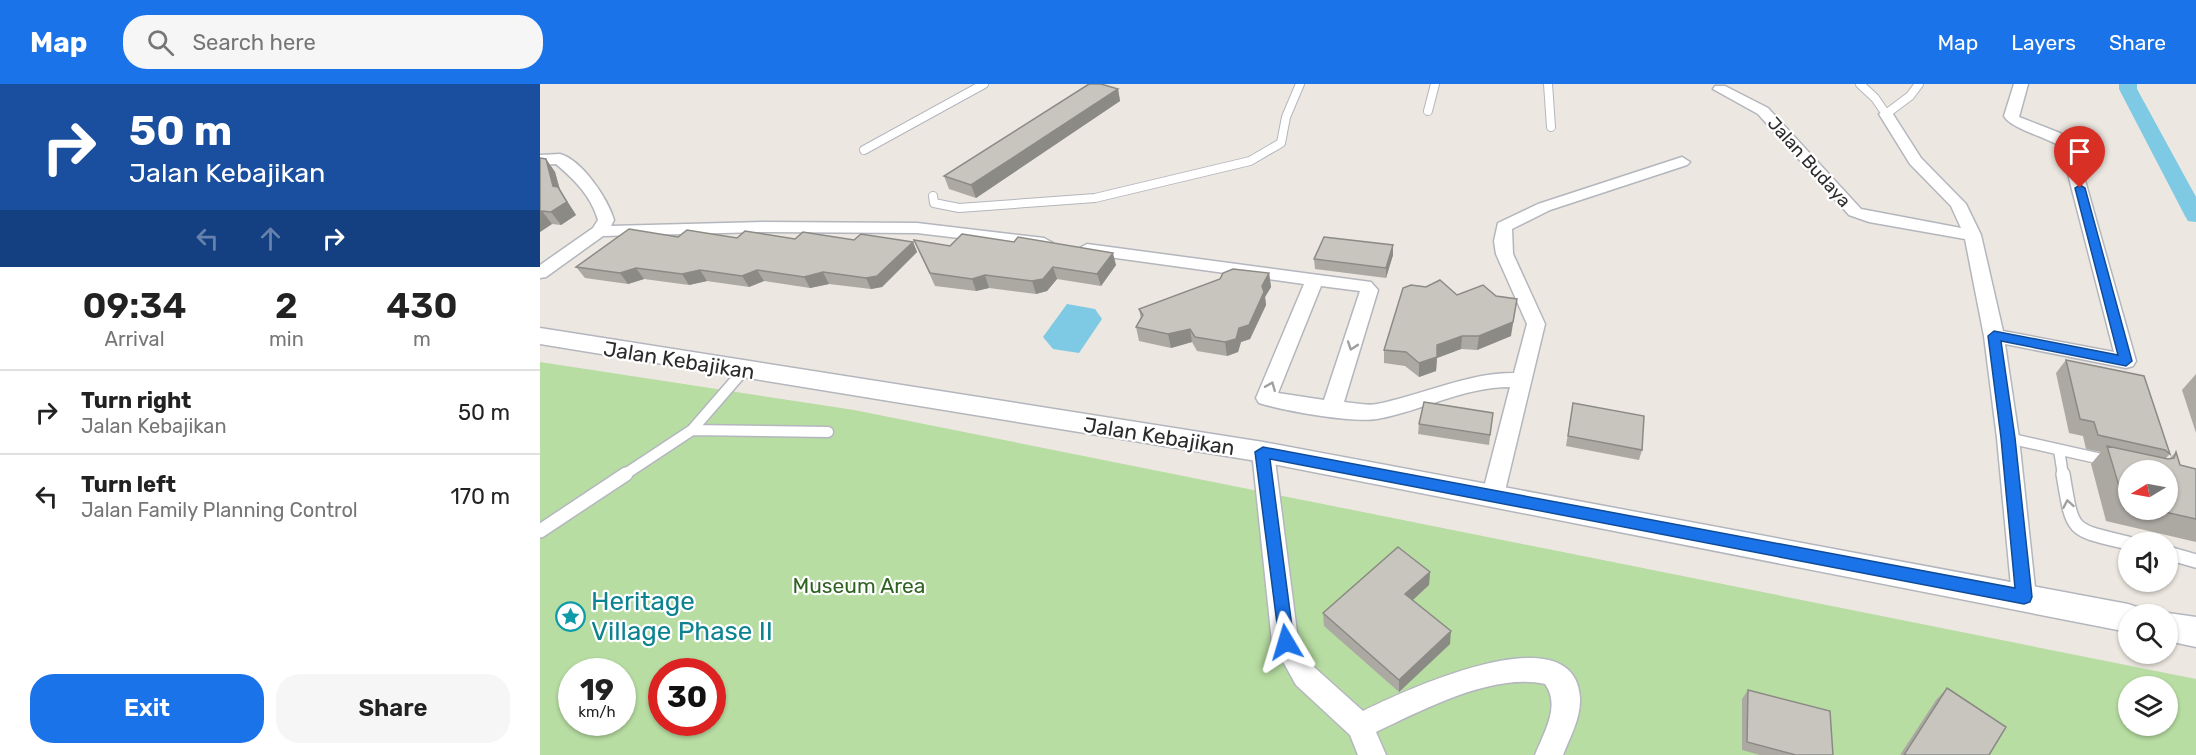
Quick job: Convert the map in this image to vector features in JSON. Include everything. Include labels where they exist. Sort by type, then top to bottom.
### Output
[{"type":"street","points":[[1994,336],[2126,361],[2068,145],[2055,136],[2013,120],[2011,116],[2021,84]]},
{"type":"street","name":"Jalan Budaya","points":[[1720,89],[1763,111],[1855,212],[1869,217],[1973,235]]},
{"type":"street","points":[[1886,114],[1915,161],[1958,204],[1973,235],[1994,336],[2008,438],[2024,597]]},
{"type":"street","points":[[540,160],[561,159],[591,188],[602,204],[606,220],[599,231],[548,261],[540,273]]},
{"type":"street","points":[[1493,495],[1536,324],[1532,306],[1503,258],[1504,227],[1544,207],[1682,162]]},
{"type":"street","points":[[599,231],[763,227],[917,228],[1065,245],[1160,261],[1365,286],[1370,295],[1332,409]]},
{"type":"street","points":[[1315,280],[1266,398],[1332,409],[1375,412],[1440,392],[1499,380],[1522,380]]},
{"type":"street","name":"Jalan Kebajikan","points":[[540,336],[1263,452],[2118,616]]},
{"type":"street","points":[[1263,452],[1286,642],[1305,676],[1360,726],[1372,755]]},
{"type":"street","points":[[2178,629],[2196,632]]},
{"type":"street","points":[[1360,726],[1446,687],[1535,667],[1557,676],[1565,687],[1567,707],[1549,755]]},
{"type":"lane","points":[[864,150],[984,84]]},
{"type":"lane","points":[[933,196],[933,203],[959,208],[1095,198],[1250,161],[1281,144],[1286,117],[1300,84]]},
{"type":"lane","points":[[1428,111],[1436,84]]},
{"type":"lane","points":[[1548,84],[1551,127]]},
{"type":"lane","points":[[1860,84],[1875,98],[1886,114],[1910,96],[1918,84]]},
{"type":"lane","points":[[540,531],[692,430],[744,370]]},
{"type":"lane","points":[[692,430],[828,432]]},
{"type":"lane","points":[[2008,438],[2116,463]]},
{"type":"lane","points":[[2059,450],[2071,520],[2076,527],[2086,533],[2118,541]]},
{"type":"lane","points":[[2178,556],[2196,561]]},
{"type":"green space","name":"Museum Area","points":[[540,362],[854,410],[2196,679],[2196,755],[540,755]]},
{"type":"water","points":[[1067,304],[1095,309],[1102,319],[1079,353],[1053,349],[1043,337]]},
{"type":"building","points":[[1089,84],[1101,84],[1118,89],[971,185],[944,176]]},
{"type":"building","points":[[540,158],[546,159],[553,186],[558,187],[567,202],[551,212],[540,212]]},
{"type":"building","points":[[629,229],[678,237],[687,230],[737,238],[745,231],[795,239],[803,232],[854,240],[861,234],[913,242],[877,276],[866,278],[823,272],[804,277],[757,270],[742,276],[700,270],[682,274],[636,268],[620,273],[576,267]]},
{"type":"building","points":[[962,234],[1014,242],[1018,237],[1113,253],[1097,274],[1053,267],[1043,279],[1032,281],[985,275],[972,279],[930,273],[914,240],[950,246]]},
{"type":"building","points":[[1324,237],[1393,245],[1386,268],[1314,259]]},
{"type":"building","points":[[1233,269],[1269,273],[1262,286],[1264,292],[1249,325],[1239,328],[1236,339],[1225,342],[1195,337],[1190,329],[1168,334],[1136,327],[1143,315],[1139,309],[1220,279],[1223,273]]},
{"type":"building","points":[[1440,280],[1457,295],[1483,285],[1496,296],[1517,299],[1513,322],[1479,336],[1462,336],[1437,345],[1437,357],[1419,363],[1406,352],[1384,350],[1403,288],[1411,285],[1426,287]]},
{"type":"building","points":[[2066,360],[2144,376],[2170,454],[2165,450],[2098,435],[2094,422],[2080,419]]},
{"type":"building","points":[[1424,402],[1493,413],[1490,435],[1419,424]]},
{"type":"building","points":[[1573,403],[1644,416],[1642,450],[1568,436]]},
{"type":"building","points":[[2107,446],[2168,459],[2174,458],[2176,452],[2180,465],[2196,469],[2196,519],[2178,515],[2178,460],[2118,460],[2118,483]]},
{"type":"building","points":[[1398,547],[1430,572],[1405,594],[1451,631],[1399,680],[1323,613]]},
{"type":"building","points":[[1947,688],[2006,727],[1989,755],[1904,755]]},
{"type":"building","points":[[1748,690],[1830,711],[1833,755],[1796,755],[1747,742]]},
{"type":"waterway","points":[[2128,84],[2128,89],[2196,216]]},
{"type":"place","name":"Heritage Village Phase II","points":[[570,616]]},
{"type":"route","points":[[1286,642],[1263,452],[2024,597],[2008,438],[1994,336],[2126,361],[2080,188]]}]
